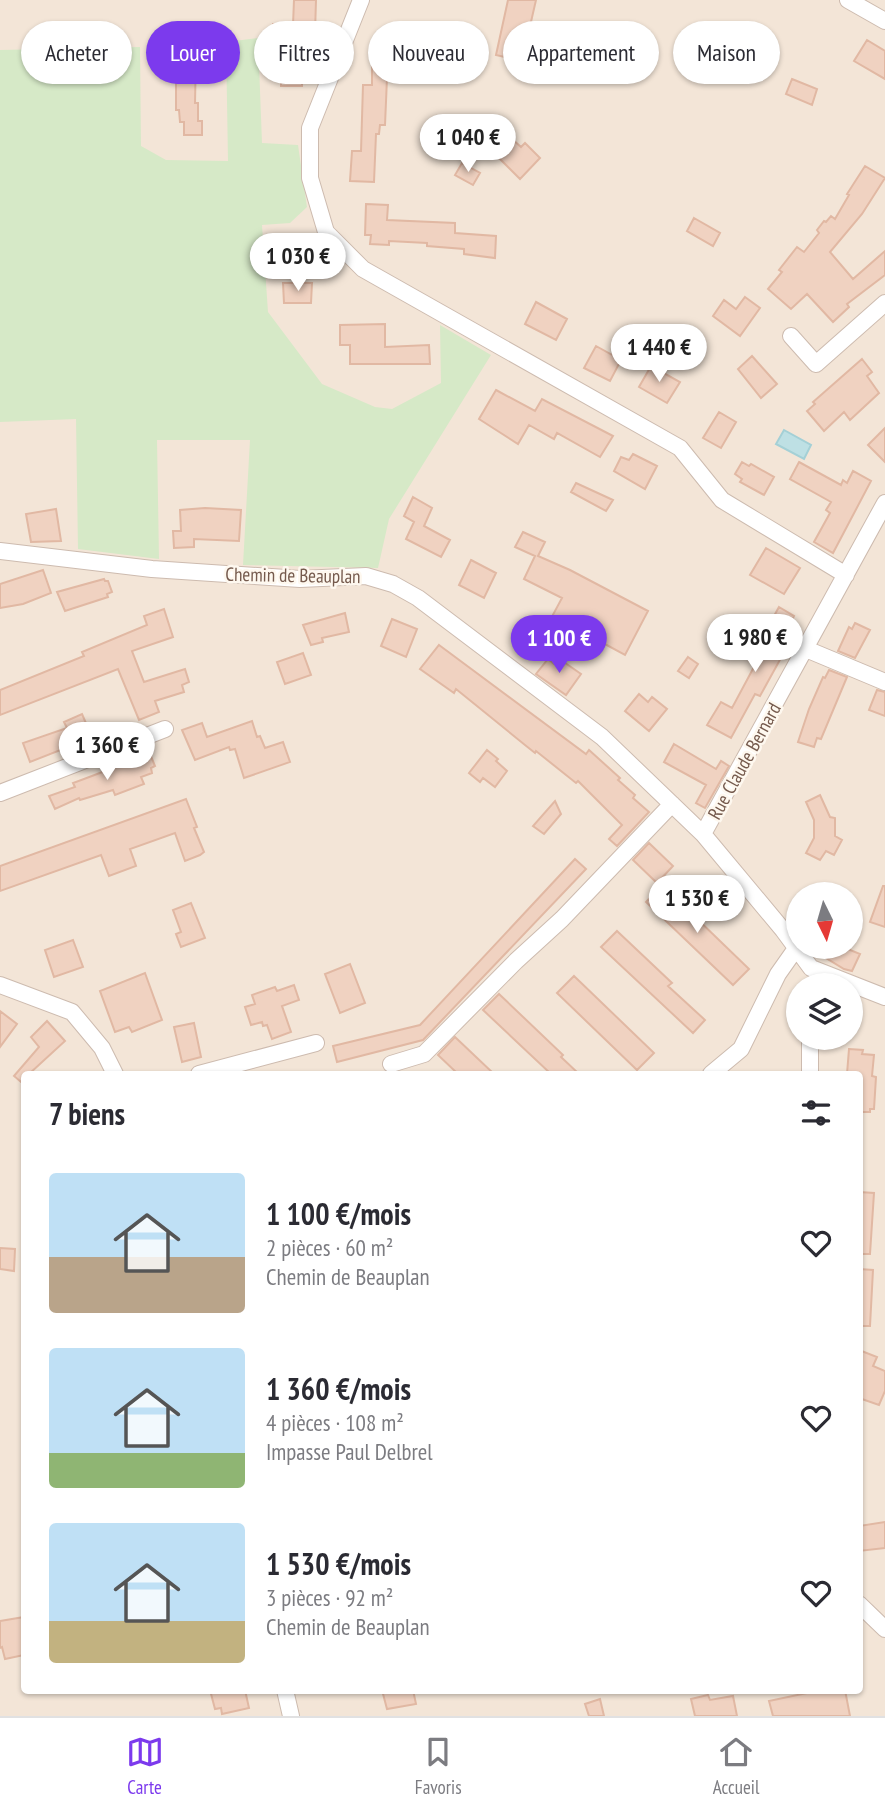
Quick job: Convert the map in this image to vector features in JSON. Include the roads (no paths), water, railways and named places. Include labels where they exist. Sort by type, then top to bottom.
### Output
[{"type":"street","points":[[361,0],[310,128],[310,178],[326,232],[363,269],[680,448],[722,500],[846,575]]},
{"type":"street","points":[[848,0],[885,21]]},
{"type":"street","points":[[790,336],[816,363],[885,303]]},
{"type":"street","name":"Rue Claude Bernard","points":[[704,834],[885,503]]},
{"type":"street","name":"Chemin de Beauplan","points":[[0,551],[152,569],[300,579],[366,576],[393,584],[418,598],[602,737],[704,834],[786,934]]},
{"type":"street","points":[[806,649],[885,682]]},
{"type":"street","points":[[0,793],[165,729]]},
{"type":"street","points":[[391,1064],[424,1054],[516,961],[562,919],[672,804]]},
{"type":"street","points":[[715,1071],[741,1049],[778,974],[789,959]]},
{"type":"street","name":"Chemin de Beauplan","points":[[805,959],[811,968]]},
{"type":"street","points":[[811,973],[811,968],[885,997]]},
{"type":"street","points":[[0,985],[72,1012],[102,1048],[114,1071]]},
{"type":"street","points":[[211,1071],[316,1043]]},
{"type":"street","points":[[810,1050],[810,1071]]},
{"type":"street","points":[[863,1608],[885,1629]]},
{"type":"street","points":[[286,1694],[291,1716]]},
{"type":"water","points":[[784,430],[811,445],[804,459],[776,444]]}]
